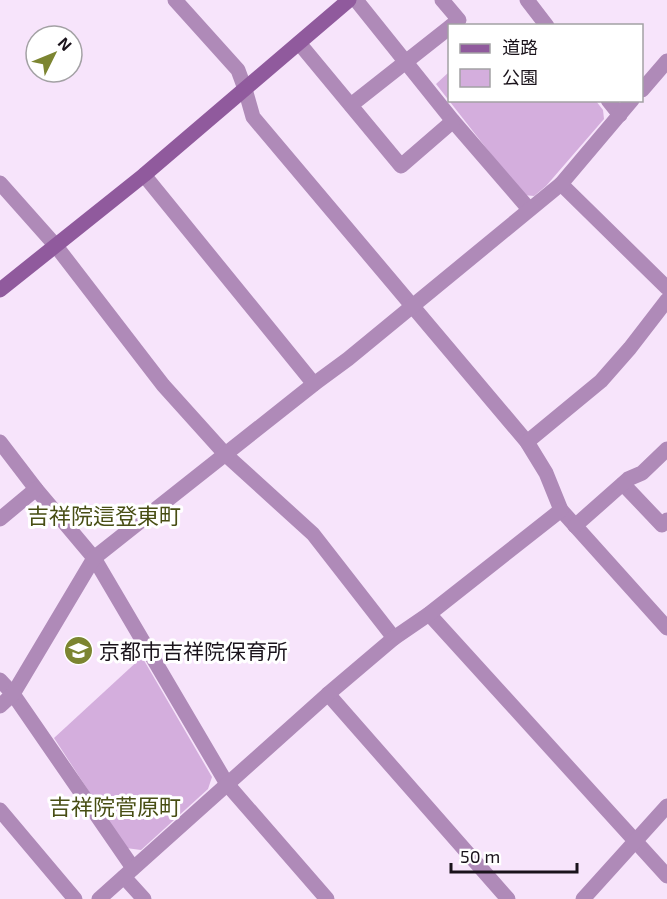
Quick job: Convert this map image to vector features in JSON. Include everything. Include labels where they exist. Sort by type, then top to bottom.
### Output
[{"type":"street","points":[[176,0],[238,70],[253,117],[527,442],[546,473],[561,510],[667,628]]},
{"type":"street","points":[[0,290],[144,175],[349,0]]},
{"type":"street","points":[[356,0],[453,121],[529,209]]},
{"type":"street","points":[[442,0],[459,20],[454,24]]},
{"type":"street","points":[[527,0],[545,24]]},
{"type":"street","points":[[351,105],[448,28]]},
{"type":"street","points":[[299,43],[401,166],[453,121]]},
{"type":"street","points":[[643,89],[667,61]]},
{"type":"street","points":[[610,102],[620,115]]},
{"type":"street","points":[[0,706],[13,694],[94,558],[348,359],[561,184],[630,102]]},
{"type":"street","points":[[144,175],[314,384]]},
{"type":"street","points":[[0,183],[56,246],[163,386],[226,455],[313,534],[394,638]]},
{"type":"street","points":[[561,184],[667,288]]},
{"type":"street","points":[[527,442],[601,381],[667,300]]},
{"type":"street","points":[[0,442],[94,558],[227,784],[327,899]]},
{"type":"street","points":[[575,526],[628,479],[642,473],[667,449]]},
{"type":"street","points":[[623,484],[662,525],[667,520]]},
{"type":"street","points":[[0,519],[36,489]]},
{"type":"street","points":[[99,899],[394,638],[429,614],[561,510]]},
{"type":"street","points":[[429,614],[667,876]]},
{"type":"street","points":[[0,680],[13,694],[144,899]]},
{"type":"street","points":[[328,694],[508,899]]},
{"type":"street","points":[[583,899],[667,806]]},
{"type":"street","points":[[0,810],[75,899]]},
{"type":"green space","points":[[448,73],[448,99],[436,84]]},
{"type":"green space","points":[[450,102],[597,102],[603,110],[604,119],[546,186],[534,196],[523,195]]},
{"type":"green space","points":[[142,657],[212,777],[208,789],[141,850],[126,848],[54,738]]},
{"type":"place","name":"京都市吉祥院保育所","points":[[78,650]]},
{"type":"district","name":"吉祥院這登東町","points":[[104,515]]},
{"type":"district","name":"吉祥院菅原町","points":[[115,806]]}]
